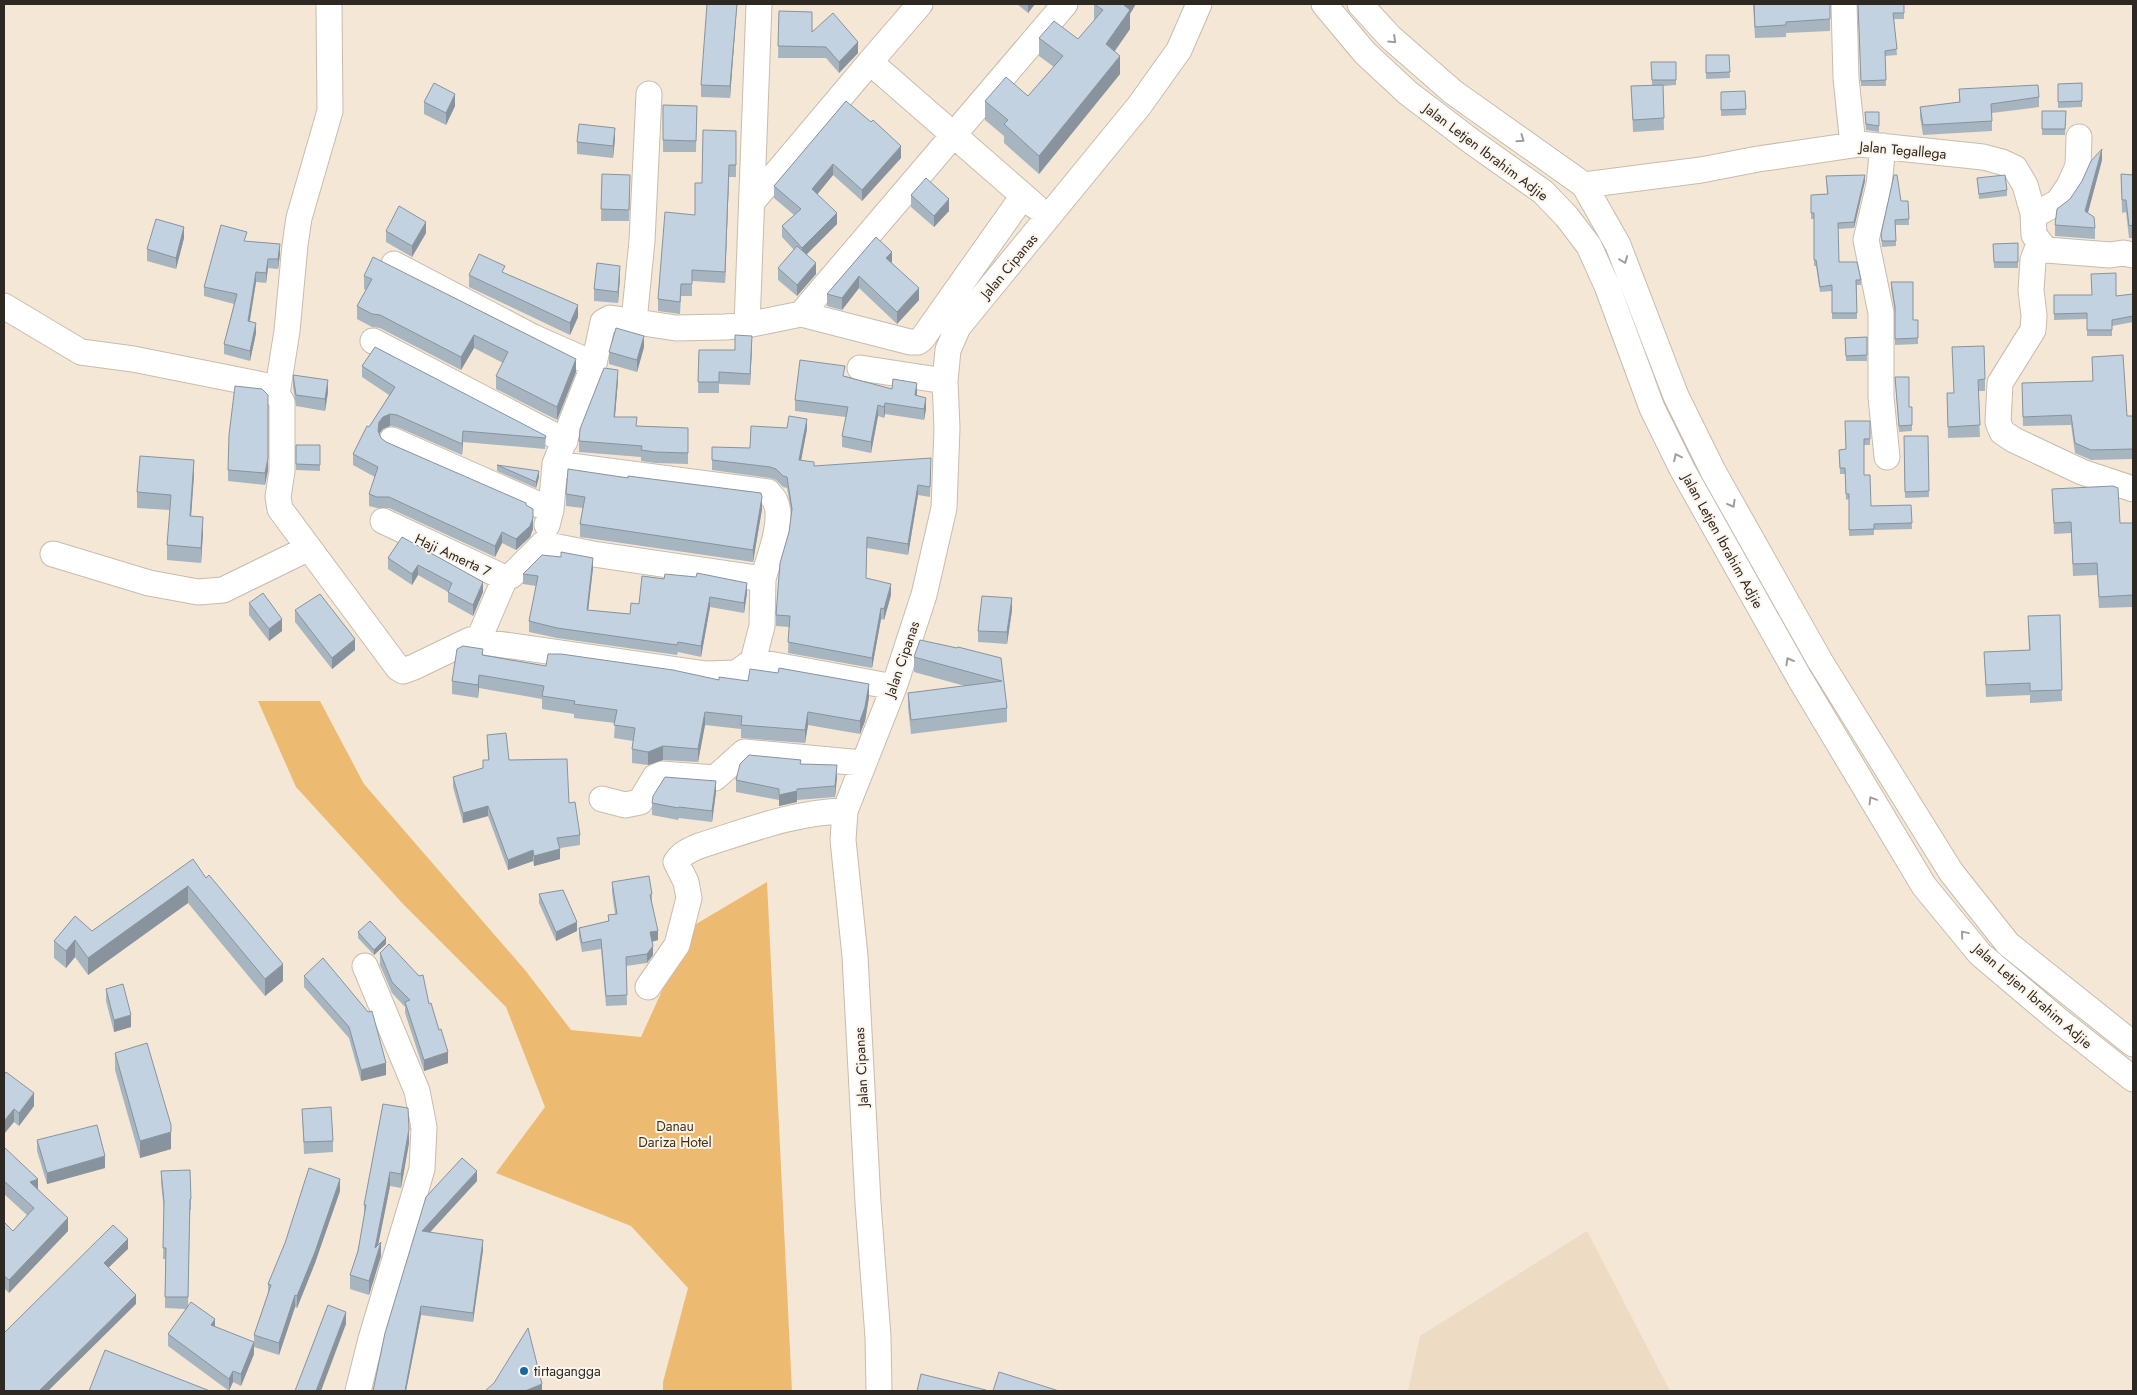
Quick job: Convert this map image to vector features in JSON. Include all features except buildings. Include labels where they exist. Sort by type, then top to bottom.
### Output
[{"type":"street","points":[[748,325],[758,4]]},
{"type":"street","points":[[752,202],[920,4]]},
{"type":"street","points":[[801,314],[1065,4]]},
{"type":"street","name":"Jalan Cipanas","points":[[879,1391],[878,1337],[868,1203],[855,956],[843,840],[845,811],[862,763],[894,687],[924,595],[944,508],[948,428],[945,381],[948,350],[958,328],[1139,106],[1179,50],[1199,4]]},
{"type":"street","name":"Jalan Letjen Ibrahim Adjie","points":[[1324,4],[1365,53],[1408,93],[1543,192],[1567,217],[1589,246],[1607,286],[1652,408],[1682,469],[1800,679],[1924,886],[1980,954],[2057,1019],[2133,1079]]},
{"type":"street","name":"Jalan Letjen Ibrahim Adjie","points":[[1360,4],[1390,37],[1453,92],[1584,186],[1618,245],[1676,396],[1713,471],[1820,661],[1951,872],[2008,944],[2133,1044]]},
{"type":"street","points":[[1844,4],[1846,78],[1853,145]]},
{"type":"street","points":[[277,394],[288,331],[295,245],[300,218],[330,112],[328,6]]},
{"type":"street","points":[[870,62],[1049,218]]},
{"type":"street","points":[[634,321],[642,241],[649,94]]},
{"type":"street","points":[[2032,213],[2042,211],[2058,202],[2069,186],[2078,166],[2079,137]]},
{"type":"street","name":"Jalan Tegallega","points":[[1584,186],[1853,145],[1882,146],[1983,157],[2015,168],[2025,185],[2032,213],[2034,235],[2040,244]]},
{"type":"street","points":[[1882,146],[1879,185],[1866,240],[1881,313],[1881,396],[1887,457]]},
{"type":"street","points":[[762,579],[542,544],[551,510],[555,464],[594,364],[603,322],[610,318],[676,328],[748,325],[801,314],[910,342],[918,342],[1023,196]]},
{"type":"street","points":[[2133,255],[2046,250],[2040,244],[2033,260],[2031,290],[2034,316],[2033,330],[2000,383],[1998,422],[2006,435],[2014,440],[2082,472],[2133,489]]},
{"type":"street","points":[[394,264],[534,337],[594,364]]},
{"type":"street","points":[[4,306],[81,352],[133,359],[268,386],[277,394],[282,402],[282,471],[278,497],[280,509],[398,668],[404,671],[470,640],[706,674],[736,672],[752,662],[894,687]]},
{"type":"street","points":[[373,341],[565,441]]},
{"type":"street","points":[[860,368],[945,381]]},
{"type":"street","points":[[1652,408],[1676,396]]},
{"type":"street","points":[[392,440],[551,510]]},
{"type":"street","points":[[555,464],[768,492],[776,501],[778,514],[774,540],[762,579],[762,626],[752,662]]},
{"type":"street","name":"Haji Amerta 7","points":[[382,521],[505,578],[511,576],[542,544]]},
{"type":"street","points":[[53,554],[149,583],[198,592],[223,590],[309,548]]},
{"type":"street","points":[[478,641],[505,578]]},
{"type":"street","points":[[602,799],[625,805],[640,802],[655,777],[662,774],[715,778],[744,752],[862,763]]},
{"type":"street","points":[[648,987],[677,945],[689,898],[686,882],[676,862],[678,858],[698,846],[786,818],[820,811],[845,811]]},
{"type":"street","points":[[358,1391],[371,1339],[422,1169],[424,1127],[417,1091],[365,966]]},
{"type":"shaded area","points":[[1587,1231],[1670,1391],[1408,1391],[1420,1336]]},
{"type":"green space","name":"Danau Dariza Hotel","points":[[258,701],[320,701],[364,784],[525,970],[571,1030],[641,1037],[691,927],[767,882],[792,1391],[663,1391],[663,1382],[688,1288],[631,1226],[496,1173],[545,1107],[506,1007],[403,904],[296,787]]},
{"type":"place","name":"tirtagangga","points":[[524,1371]]}]
